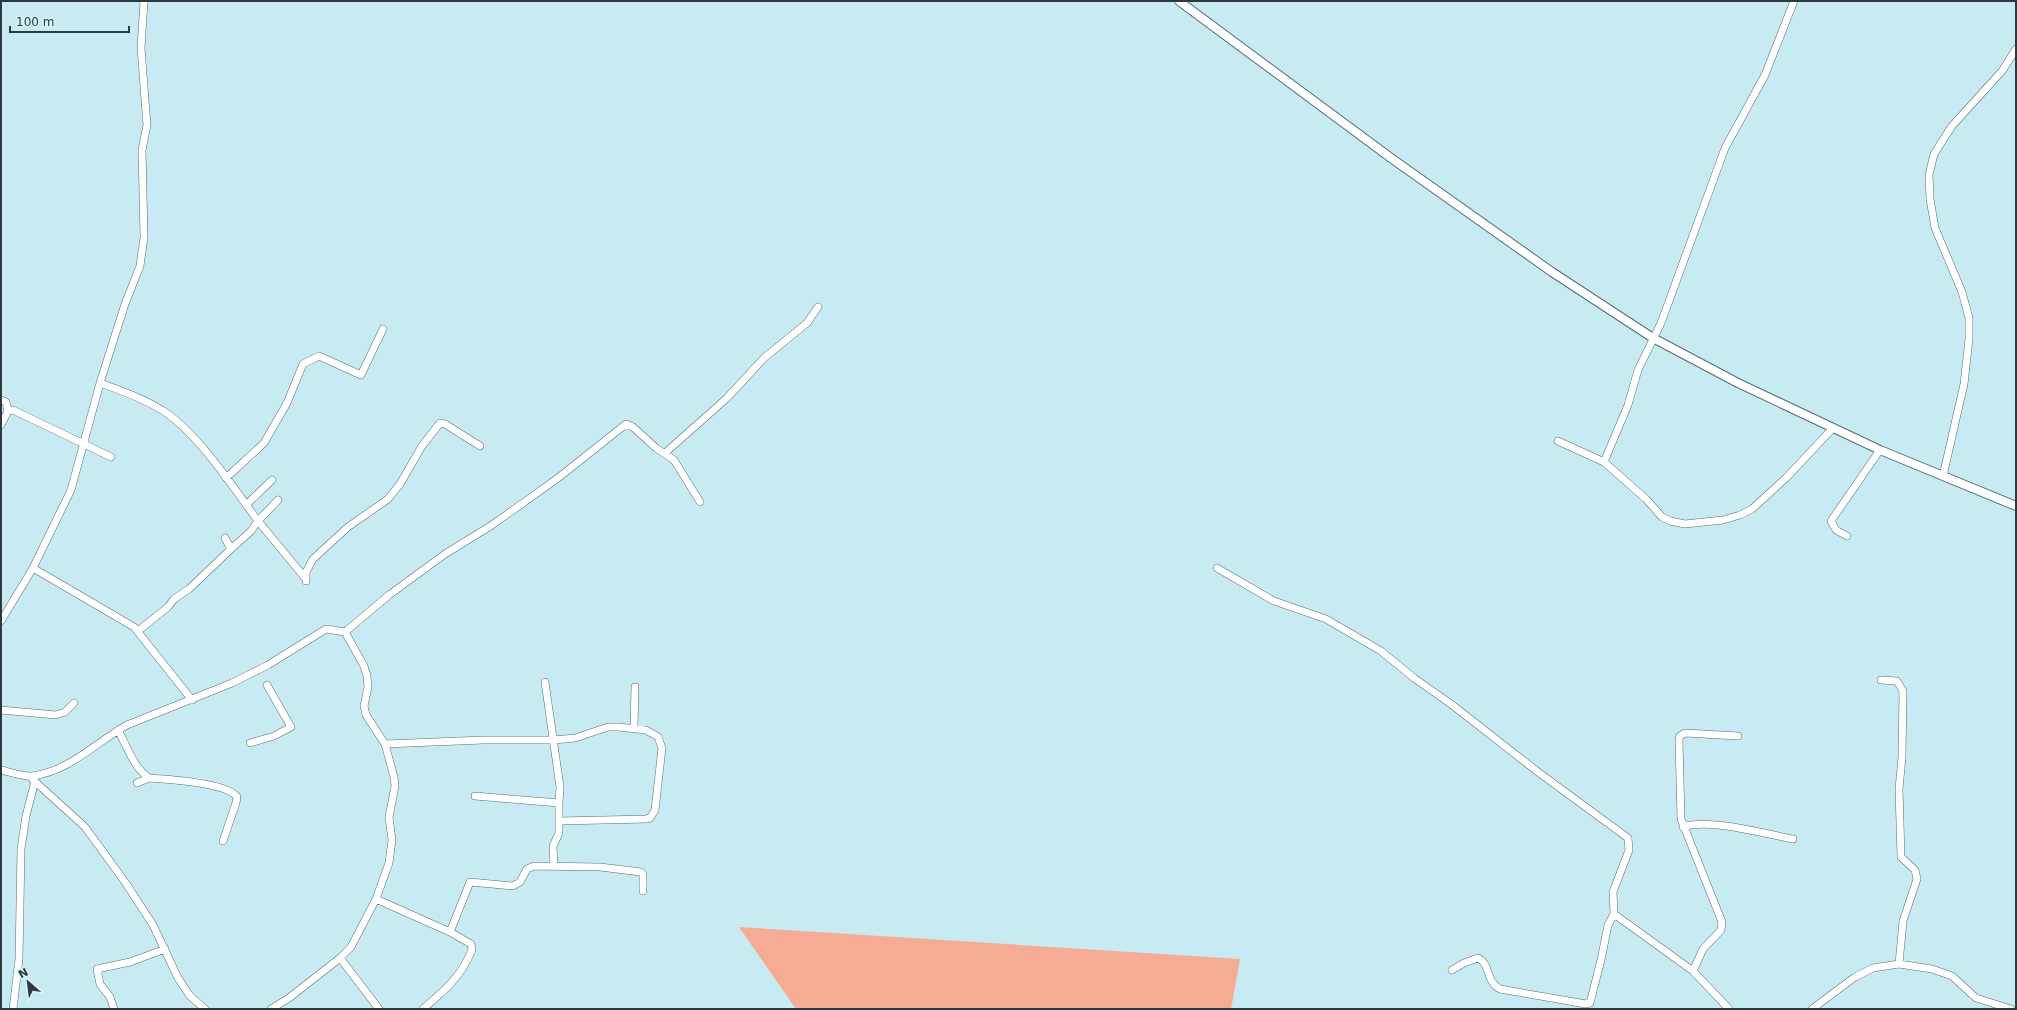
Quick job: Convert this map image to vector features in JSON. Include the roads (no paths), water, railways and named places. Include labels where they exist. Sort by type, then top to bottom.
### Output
[{"type":"street","points":[[1,621],[33,568],[71,490],[100,383],[125,304],[140,266],[143,254],[142,150],[147,119],[141,48],[144,1]]},
{"type":"street","points":[[1180,1],[1303,93],[1494,231],[1552,272],[1653,338],[1738,383],[1880,450],[2016,506]]},
{"type":"street","points":[[1604,462],[1628,405],[1638,370],[1661,323],[1725,148],[1765,75],[1794,1]]},
{"type":"street","points":[[1943,476],[1964,384],[1969,339],[1969,318],[1962,292],[1935,228],[1930,199],[1929,175],[1934,154],[1952,126],[2002,71],[2016,49]]},
{"type":"street","points":[[665,454],[727,398],[764,358],[807,323],[818,307]]},
{"type":"street","points":[[226,478],[264,443],[287,402],[303,364],[318,356],[361,375],[384,329]]},
{"type":"street","points":[[100,383],[136,396],[165,412],[200,444],[258,521],[306,580],[306,572],[312,559],[348,527],[388,499],[400,484],[422,446],[440,423],[445,424],[480,446]]},
{"type":"street","points":[[1,400],[6,402],[8,411],[1,425]]},
{"type":"street","points":[[8,411],[13,410],[111,457]]},
{"type":"street","points":[[345,632],[389,595],[445,554],[492,525],[558,478],[626,424],[633,427],[656,448],[674,460],[700,502]]},
{"type":"street","points":[[1558,441],[1604,462],[1646,499],[1658,513],[1666,519],[1685,524],[1723,520],[1740,515],[1752,509],[1767,497],[1833,428]]},
{"type":"street","points":[[1847,536],[1836,530],[1831,522],[1880,450]]},
{"type":"street","points":[[246,505],[272,480]]},
{"type":"street","points":[[138,631],[168,607],[174,599],[189,589],[251,531],[258,521],[278,500]]},
{"type":"street","points":[[225,538],[231,549]]},
{"type":"street","points":[[33,568],[125,620],[138,631],[192,700]]},
{"type":"street","points":[[1217,568],[1274,601],[1326,619],[1380,651],[1538,772],[1626,836],[1629,842],[1629,850],[1614,892],[1614,914],[1608,925],[1592,999],[1588,1004],[1500,989],[1491,982],[1483,962],[1478,958],[1452,970]]},
{"type":"street","points":[[33,779],[69,764],[118,730],[192,700],[268,665],[326,629],[345,632],[357,650],[367,676],[368,687],[364,706],[366,715],[385,744],[395,786],[389,817],[392,840],[389,863],[376,899],[355,940],[340,958],[289,998],[271,1009]]},
{"type":"street","points":[[1881,680],[1897,681],[1902,691],[1902,757],[1900,789],[1902,857],[1915,870],[1917,879],[1903,921],[1899,964]]},
{"type":"street","points":[[544,682],[560,787],[560,821],[559,833],[553,846],[554,866]]},
{"type":"street","points":[[250,742],[274,736],[291,727],[267,685]]},
{"type":"street","points":[[634,727],[635,687]]},
{"type":"street","points":[[1,710],[56,715],[65,712],[74,704]]},
{"type":"street","points":[[385,744],[483,740],[554,740],[575,738],[608,727],[634,727],[653,733],[661,742],[662,748],[655,810],[653,814],[646,819],[560,821]]},
{"type":"street","points":[[118,730],[136,765],[142,773],[149,778]]},
{"type":"street","points":[[1693,971],[1699,954],[1721,930],[1722,922],[1683,827],[1680,810],[1680,736],[1685,733],[1738,736]]},
{"type":"street","points":[[1,770],[33,779],[85,827],[126,882],[153,925],[178,978],[197,1006],[205,1009]]},
{"type":"street","points":[[137,783],[149,778],[173,779],[219,788],[234,793],[237,797],[236,803],[223,841]]},
{"type":"street","points":[[12,1009],[19,959],[21,849],[33,779]]},
{"type":"street","points":[[475,796],[559,803]]},
{"type":"street","points":[[1683,827],[1697,824],[1712,825],[1793,839]]},
{"type":"street","points":[[450,932],[470,882],[513,886],[520,882],[527,869],[534,866],[600,867],[641,872],[644,874],[643,891]]},
{"type":"street","points":[[376,899],[450,932],[468,942],[472,950],[461,972],[454,981],[423,1009]]},
{"type":"street","points":[[1614,914],[1693,971],[1730,1009]]},
{"type":"street","points":[[114,1009],[110,997],[100,984],[97,969],[121,965],[165,949]]},
{"type":"street","points":[[340,958],[379,1009]]},
{"type":"street","points":[[1812,1009],[1855,977],[1873,968],[1899,964],[1932,969],[1952,976],[1976,998],[2011,1009]]}]
